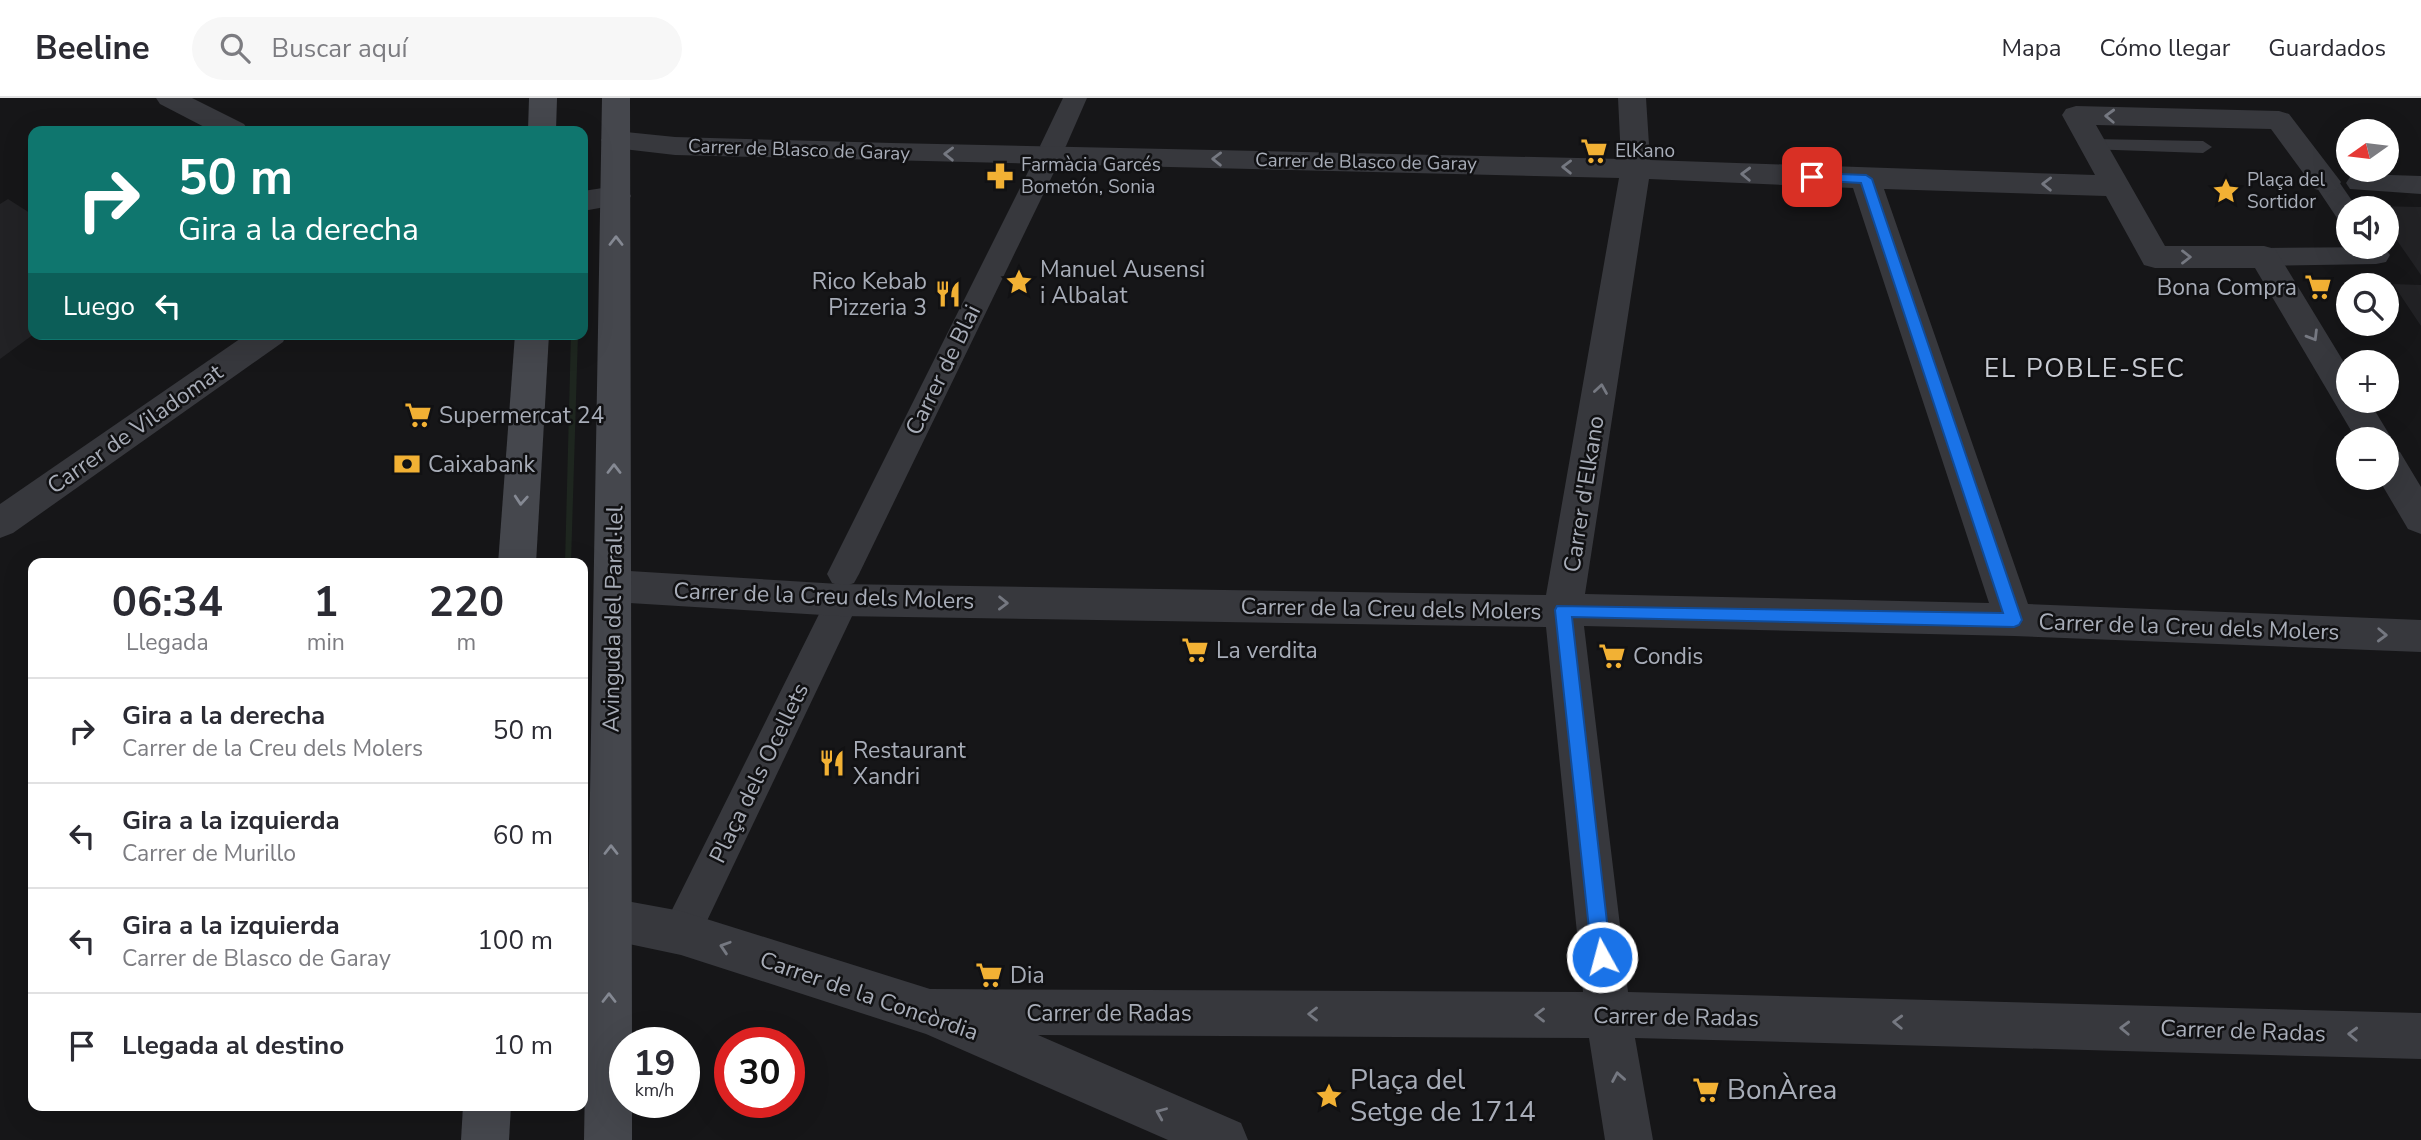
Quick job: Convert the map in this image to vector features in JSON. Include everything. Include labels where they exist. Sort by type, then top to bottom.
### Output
[{"type":"main road","points":[[542,126],[543,98]]},
{"type":"main road","name":"Avinguda del Paral·lel","points":[[608,1140],[596,922],[613,586],[616,98]]},
{"type":"main road","points":[[517,558],[531,340]]},
{"type":"main road","points":[[485,1140],[487,1111]]},
{"type":"street","points":[[170,98],[224,126]]},
{"type":"street","name":"Carrer de Blai","points":[[843,574],[1076,98]]},
{"type":"street","name":"Carrer d'Elkano","points":[[1629,1140],[1608,1015],[1563,610],[1636,169],[1632,98]]},
{"type":"street","points":[[2336,197],[2279,120],[2172,108],[2076,115],[2155,257],[2336,256]]},
{"type":"street","name":"Carrer de Blasco de Garay","points":[[617,140],[675,146],[865,152],[1636,169],[2115,186]]},
{"type":"street","points":[[1866,179],[2014,620]]},
{"type":"street","points":[[2359,183],[2421,184]]},
{"type":"street","points":[[588,200],[616,196]]},
{"type":"street","points":[[2264,257],[2336,376]]},
{"type":"street","name":"Carrer de Viladomat","points":[[0,523],[262,340]]},
{"type":"street","points":[[2399,482],[2421,519]]},
{"type":"street","name":"Carrer de la Creu dels Molers","points":[[613,586],[839,600],[1563,610],[2014,620],[2421,636]]},
{"type":"street","name":"Plaça dels Ocellets","points":[[681,933],[837,612]]},
{"type":"street","name":"Carrer de la Concòrdia","points":[[596,922],[681,933],[930,1012],[1224,1140]]},
{"type":"street","name":"Carrer de Radas","points":[[930,1012],[1608,1015],[2421,1036]]},
{"type":"lane","points":[[2092,145],[2203,146]]},
{"type":"shaded area","points":[[8,199],[28,212],[28,338],[0,359],[0,204]]},
{"type":"shaded area","points":[[2399,207],[2421,207],[2421,275],[2399,243]]},
{"type":"shaded area","points":[[2399,284],[2421,285],[2421,326],[2399,293]]},
{"type":"shaded area","points":[[571,340],[578,340],[571,558],[565,558]]},
{"type":"place","name":"ElKano","points":[[1594,151]]},
{"type":"place","name":"Farmàcia Garcés Bometón, Sonia","points":[[1000,176]]},
{"type":"place","name":"Plaça del Sortidor","points":[[2226,191]]},
{"type":"place","name":"Manuel Ausensi i Albalat","points":[[1019,282]]},
{"type":"place","name":"Bona Compra","points":[[2318,287]]},
{"type":"place","name":"Rico Kebab Pizzeria 3","points":[[948,294]]},
{"type":"place","name":"Supermercat 24","points":[[418,415]]},
{"type":"place","name":"Caixabank","points":[[407,464]]},
{"type":"place","name":"La verdita","points":[[1195,650]]},
{"type":"place","name":"Condis","points":[[1612,656]]},
{"type":"place","name":"Restaurant Xandri","points":[[832,763]]},
{"type":"place","name":"Dia","points":[[989,975]]},
{"type":"place","name":"BonÀrea","points":[[1706,1090]]},
{"type":"place","name":"Plaça del Setge de 1714","points":[[1329,1096]]},
{"type":"district","name":"EL POBLE-SEC","points":[[2085,368]]},
{"type":"route","points":[[1602,957],[1563,610],[2014,620],[1866,179],[1812,177]]}]
